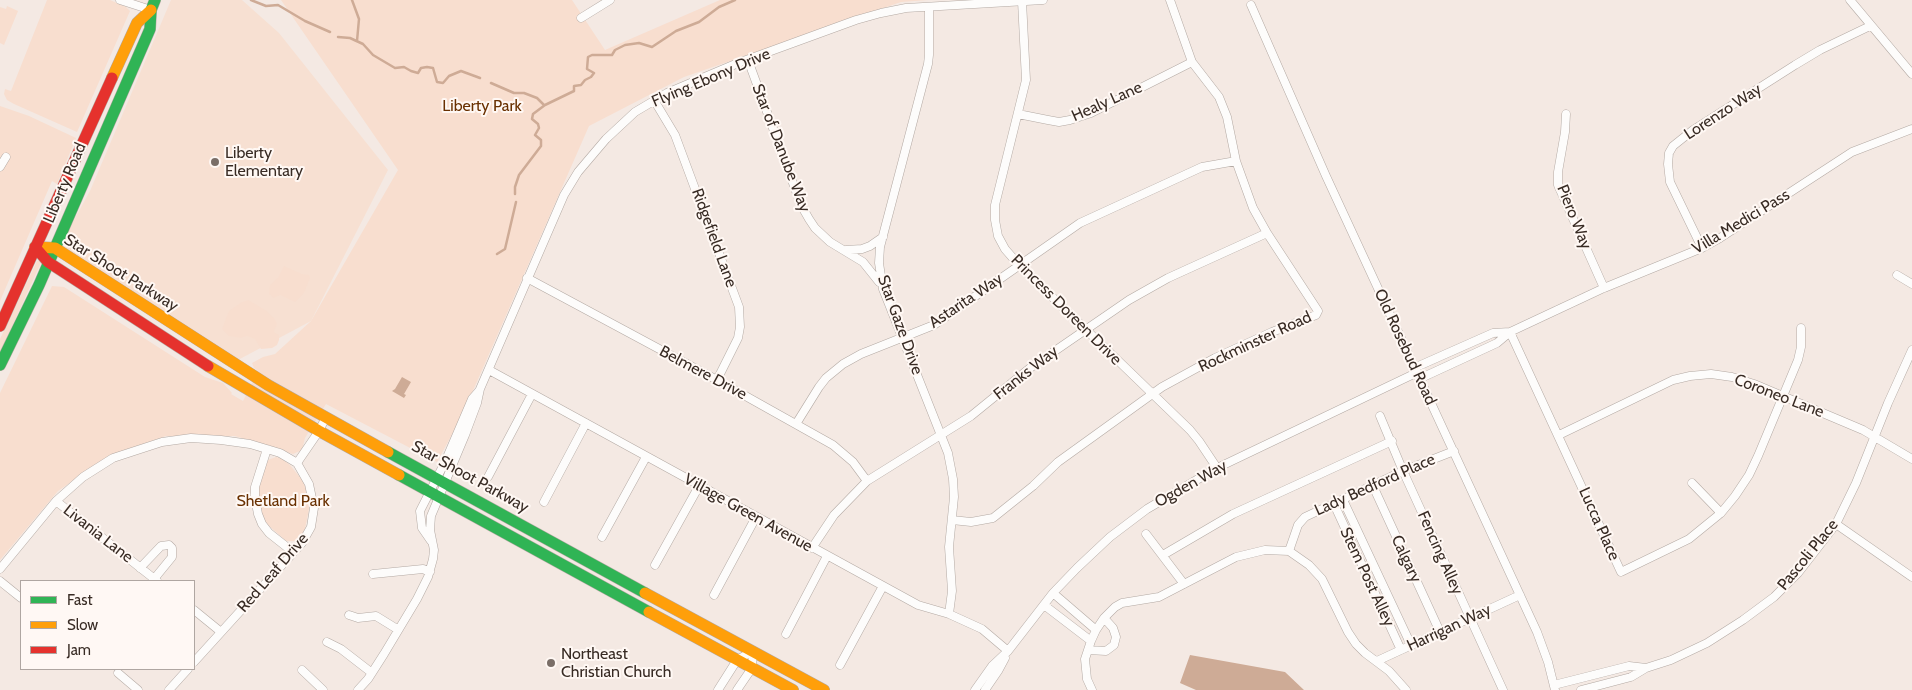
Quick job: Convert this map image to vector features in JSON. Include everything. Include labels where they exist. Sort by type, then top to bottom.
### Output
[{"type":"street","points":[[120,0],[153,5]]},
{"type":"street","points":[[581,18],[610,0]]},
{"type":"street","name":"Flying Ebony Drive","points":[[432,541],[422,528],[419,518],[420,511],[434,493],[465,435],[480,389],[564,195],[591,155],[618,126],[654,100],[695,80],[873,15],[929,7],[1043,0]]},
{"type":"street","name":"Rockminster Road","points":[[952,520],[971,522],[992,518],[1033,486],[1058,462],[1162,387],[1215,358],[1272,332],[1316,315],[1318,311],[1267,233],[1253,208],[1236,161],[1226,117],[1219,97],[1192,62],[1170,0]]},
{"type":"street","points":[[1850,0],[1912,74]]},
{"type":"street","name":"Princess Doreen Drive","points":[[1022,1],[1026,80],[997,193],[994,213],[998,236],[1005,249],[1019,265],[1200,441],[1217,468]]},
{"type":"street","name":"Liberty Road","points":[[0,326],[137,23],[153,5]]},
{"type":"street","name":"Liberty Road","points":[[0,365],[48,262],[150,29],[153,5]]},
{"type":"street","name":"Old Rosebud Road","points":[[1250,5],[1416,373],[1537,632],[1554,688]]},
{"type":"street","name":"Star Gaze Drive","points":[[929,7],[928,64],[883,237],[879,263],[882,285],[941,433],[948,453],[953,478],[949,547],[952,591],[949,614]]},
{"type":"street","name":"Lorenzo Way","points":[[1702,248],[1670,182],[1668,164],[1669,153],[1673,146],[1693,130],[1795,65],[1820,50],[1870,26]]},
{"type":"street","name":"Star of Danube Way","points":[[748,60],[802,205],[815,228],[830,242],[863,262],[882,285]]},
{"type":"street","name":"Healy Lane","points":[[1018,114],[1059,122],[1070,120],[1091,113],[1192,62]]},
{"type":"street","name":"Ridgefield Lane","points":[[654,100],[675,135],[738,307],[740,320],[738,338],[717,380]]},
{"type":"street","name":"Piero Way","points":[[1566,114],[1558,185],[1604,288]]},
{"type":"street","name":"Villa Medici Pass","points":[[1416,373],[1497,343],[1510,332],[1604,288],[1702,248],[1852,152],[1912,129]]},
{"type":"street","points":[[0,167],[6,157]]},
{"type":"street","name":"Astarita Way","points":[[796,424],[819,387],[834,371],[861,354],[903,338],[939,321],[1088,219],[1202,167],[1236,161]]},
{"type":"street","name":"Franks Way","points":[[812,548],[834,515],[867,481],[941,433],[972,416],[1030,368],[1129,300],[1168,278],[1267,233]]},
{"type":"street","points":[[844,250],[862,249],[883,237]]},
{"type":"street","name":"Star Shoot Parkway","points":[[35,247],[54,248],[268,385],[824,690]]},
{"type":"street","name":"Star Shoot Parkway","points":[[35,247],[48,262],[224,376],[319,431],[793,690]]},
{"type":"street","points":[[1897,274],[1912,284]]},
{"type":"street","name":"Belmere Drive","points":[[527,278],[796,424],[844,454],[860,470],[867,481]]},
{"type":"street","name":"Lucca Place","points":[[1510,332],[1621,572],[1689,539],[1721,513],[1749,476],[1783,396],[1801,347],[1801,328]]},
{"type":"street","name":"Villa Medici Pass","points":[[1416,373],[1493,333],[1510,332]]},
{"type":"street","name":"Pascoli Place","points":[[1581,690],[1631,677],[1646,668],[1671,660],[1707,643],[1774,597],[1798,573],[1836,524],[1856,483],[1912,350]]},
{"type":"street","name":"Village Green Avenue","points":[[488,370],[918,605],[949,614],[982,629],[1008,651]]},
{"type":"street","name":"Ogden Way","points":[[975,690],[992,666],[1008,651],[1054,593],[1098,548],[1135,518],[1169,495],[1217,468],[1416,373]]},
{"type":"street","name":"Coroneo Lane","points":[[1559,435],[1672,380],[1711,374],[1732,377],[1783,396],[1875,436],[1912,459]]},
{"type":"street","points":[[488,476],[532,394]]},
{"type":"street","name":"Fencing Alley","points":[[1380,416],[1403,471],[1503,690]]},
{"type":"street","points":[[0,569],[56,501],[98,466],[132,451],[162,442],[205,438],[250,444],[280,453],[297,463],[319,431],[326,417]]},
{"type":"street","points":[[544,502],[586,423]]},
{"type":"street","points":[[1163,555],[1232,514],[1392,441]]},
{"type":"street","points":[[267,449],[255,487],[258,514],[262,524],[270,533],[293,552]]},
{"type":"street","name":"Lady Bedford Place","points":[[1289,551],[1298,525],[1304,517],[1403,471],[1454,451]]},
{"type":"street","points":[[602,537],[646,456]]},
{"type":"street","name":"Red Leaf Drive","points":[[195,661],[307,535],[313,518],[314,508],[309,484],[297,463]]},
{"type":"street","points":[[1692,483],[1721,513]]},
{"type":"street","points":[[655,565],[699,486]]},
{"type":"street","name":"Calgary","points":[[1373,486],[1440,632]]},
{"type":"street","name":"Flying Ebony Drive","points":[[358,690],[372,673],[397,629],[417,599],[430,572],[434,550],[431,516],[434,493]]},
{"type":"street","name":"Stem Post Alley","points":[[1343,500],[1411,645]]},
{"type":"street","name":"Livania Lane","points":[[56,501],[140,568],[156,580],[172,557],[173,552],[169,545],[160,546],[140,568]]},
{"type":"street","name":"Stem Post Alley","points":[[1334,504],[1401,650]]},
{"type":"street","points":[[714,594],[756,517]]},
{"type":"street","points":[[1836,524],[1912,576]]},
{"type":"street","points":[[1146,534],[1184,584]]},
{"type":"street","points":[[1092,690],[1085,672],[1085,659],[1090,641],[1096,630],[1115,607],[1122,603],[1159,597],[1236,557],[1265,550],[1289,551],[1309,565],[1322,579],[1348,632],[1365,654],[1377,661],[1406,690]]},
{"type":"street","points":[[786,634],[827,556]]},
{"type":"street","points":[[373,574],[423,570],[430,572]]},
{"type":"street","points":[[0,581],[20,597]]},
{"type":"street","points":[[840,665],[883,586]]},
{"type":"street","points":[[1054,593],[1096,630]]},
{"type":"street","name":"Harrigan Way","points":[[1377,661],[1520,595]]},
{"type":"street","points":[[1044,605],[1090,641]]},
{"type":"street","points":[[195,611],[221,632]]},
{"type":"street","points":[[349,615],[358,618],[376,616],[397,629]]},
{"type":"street","points":[[1088,650],[1106,651],[1114,645],[1116,637],[1114,628],[1104,618]]},
{"type":"street","points":[[326,642],[341,649],[372,673]]},
{"type":"street","points":[[718,690],[737,660],[753,651]]},
{"type":"street","points":[[737,690],[752,668],[753,651]]},
{"type":"street","name":"Ogden Way","points":[[984,690],[998,671],[1008,651]]},
{"type":"street","name":"Pascoli Place","points":[[1554,688],[1628,666],[1646,668]]},
{"type":"street","points":[[169,690],[187,670]]},
{"type":"street","points":[[302,670],[323,690]]},
{"type":"street","points":[[118,673],[138,690]]},
{"type":"shaded area","points":[[171,0],[242,0],[279,33],[388,170],[311,321],[238,360],[69,252],[65,246],[64,238],[90,191]]},
{"type":"shaded area","points":[[402,377],[411,382],[404,394],[406,395],[404,398],[392,391]]},
{"type":"shaded area","points":[[1190,655],[1285,672],[1304,690],[1196,690],[1180,683]]},
{"type":"green space","points":[[47,0],[110,0],[126,7],[130,11],[77,132],[14,104],[7,100],[4,94],[5,89],[11,91]]},
{"type":"green space","name":"Liberty Park","points":[[281,0],[572,0],[605,50],[720,0],[928,0],[901,2],[684,77],[589,126],[461,418],[437,462],[326,404],[305,438],[302,450],[293,454],[235,436],[166,436],[109,456],[58,491],[0,560],[0,393],[52,286],[64,287],[205,377],[223,383],[231,394],[243,401],[258,371],[252,363],[263,357],[275,354],[311,321],[398,170]]},
{"type":"green space","points":[[7,6],[18,11],[4,45],[0,43],[0,7],[6,9]]},
{"type":"green space","points":[[0,106],[29,116],[76,138],[57,184],[52,181],[0,301]]},
{"type":"green space","points":[[37,261],[41,263],[0,353],[0,339]]},
{"type":"green space","points":[[284,266],[309,275],[310,278],[304,293],[295,302],[280,295],[274,298],[269,294],[270,285],[278,278]]},
{"type":"green space","points":[[248,300],[265,310],[274,318],[277,324],[274,331],[279,335],[279,340],[277,345],[272,348],[261,349],[255,339],[247,336],[241,338],[229,336],[222,329],[229,311]]},
{"type":"green space","name":"Shetland Park","points":[[276,457],[281,458],[290,465],[303,481],[309,497],[305,529],[298,541],[286,541],[267,524],[260,513],[256,495],[265,461]]},
{"type":"waterway","points":[[251,0],[266,6],[278,5],[305,21],[330,32]]},
{"type":"waterway","points":[[352,0],[359,19],[357,41]]},
{"type":"waterway","points":[[515,194],[519,175],[541,146],[541,140],[535,135],[539,128],[538,124],[532,119],[533,114],[545,105],[574,91],[574,86],[581,85],[591,77],[594,73],[587,69],[588,57],[592,55],[612,55],[615,50],[625,45],[639,43],[652,47],[676,31],[699,22],[719,7],[735,0]]},
{"type":"waterway","points":[[338,37],[350,38],[363,44],[373,55],[395,68],[404,67],[418,73],[421,68],[433,68],[437,82],[443,83],[449,76],[461,71],[480,78]]},
{"type":"waterway","points":[[491,83],[514,93],[524,93],[537,98],[544,105]]},
{"type":"waterway","points":[[497,254],[505,249],[516,202]]},
{"type":"traffic: fast","points":[[0,365],[39,285],[150,29],[151,10],[155,0]]},
{"type":"traffic: fast","points":[[388,452],[645,593]]},
{"type":"traffic: fast","points":[[399,475],[649,612]]},
{"type":"traffic: slow","points":[[112,78],[137,23],[151,10]]},
{"type":"traffic: slow","points":[[35,247],[55,248],[268,385],[388,452]]},
{"type":"traffic: slow","points":[[208,366],[399,475]]},
{"type":"traffic: slow","points":[[645,593],[824,690]]},
{"type":"traffic: slow","points":[[649,612],[793,690]]},
{"type":"traffic: jam","points":[[0,326],[112,78]]},
{"type":"traffic: jam","points":[[35,247],[48,262],[208,366]]},
{"type":"place","name":"Liberty Elementary","points":[[215,162]]},
{"type":"place","name":"Northeast Christian Church","points":[[551,663]]}]
